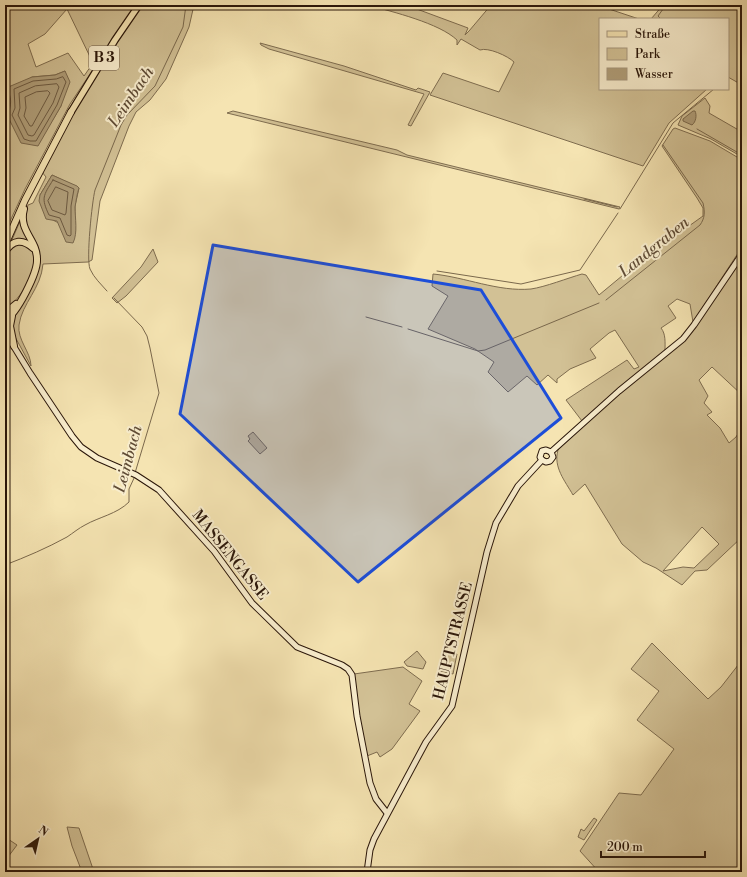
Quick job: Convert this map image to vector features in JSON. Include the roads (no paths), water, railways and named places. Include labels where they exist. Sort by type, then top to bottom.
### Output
[{"type":"highway","name":"B 3","points":[[5,245],[25,200],[71,112]]},
{"type":"highway","points":[[14,346],[10,326],[13,314],[26,292],[35,269],[37,259],[34,248],[23,225],[22,216],[25,200]]},
{"type":"highway","points":[[5,252],[13,243],[19,241],[25,242],[34,248]]},
{"type":"highway","points":[[5,313],[20,301]]},
{"type":"highway","points":[[5,320],[13,314]]},
{"type":"main road","name":"B 3","points":[[71,112],[115,40],[139,5]]},
{"type":"main road","name":"HAUPTSTRASSE","points":[[551,452],[619,391],[683,339],[742,254]]},
{"type":"main road","name":"MASSENGASSE","points":[[5,332],[61,419],[81,447],[97,458],[135,474],[154,485],[173,504],[214,551],[252,603],[297,647],[342,665],[351,673],[361,741],[370,783],[376,799],[387,813]]},
{"type":"main road","name":"HAUPTSTRASSE","points":[[542,460],[540,457],[542,452],[546,450],[551,452]]},
{"type":"main road","name":"HAUPTSTRASSE","points":[[542,460],[546,462],[551,460],[553,457],[551,452]]},
{"type":"main road","name":"HAUPTSTRASSE","points":[[367,872],[371,846],[387,813],[426,742],[452,706],[487,552],[496,523],[518,486],[542,460]]},
{"type":"water","points":[[65,71],[70,82],[61,106],[38,146],[21,143],[7,115],[11,101],[6,88],[32,77],[55,75]]},
{"type":"water","points":[[695,111],[696,114],[692,125],[683,121],[683,119]]},
{"type":"water","points":[[52,175],[79,188],[75,207],[76,230],[73,243],[66,242],[57,221],[46,219],[39,201],[40,195]]},
{"type":"waterway","name":"Leimbach","points":[[107,291],[90,269],[89,263],[90,230],[95,190],[121,125],[127,115],[155,86],[183,27],[186,5]]},
{"type":"waterway","name":"Landgraben","points":[[660,18],[658,16],[666,5]]},
{"type":"waterway","name":"Landgraben","points":[[620,209],[673,123],[713,90]]},
{"type":"waterway","points":[[697,129],[742,155]]},
{"type":"waterway","name":"Landgraben","points":[[606,300],[700,225],[703,220],[703,203],[663,145]]},
{"type":"waterway","points":[[584,199],[617,207]]},
{"type":"waterway","points":[[437,271],[521,284],[580,270],[618,213]]},
{"type":"waterway","name":"Leimbach","points":[[114,298],[142,327],[147,336],[159,393],[135,473]]},
{"type":"waterway","name":"Landgraben","points":[[408,329],[478,351],[485,350],[599,303]]},
{"type":"waterway","name":"Landgraben","points":[[366,317],[402,327]]},
{"type":"waterway","name":"Leimbach","points":[[5,565],[52,545],[90,522],[119,510],[129,502],[129,489],[135,476]]}]
